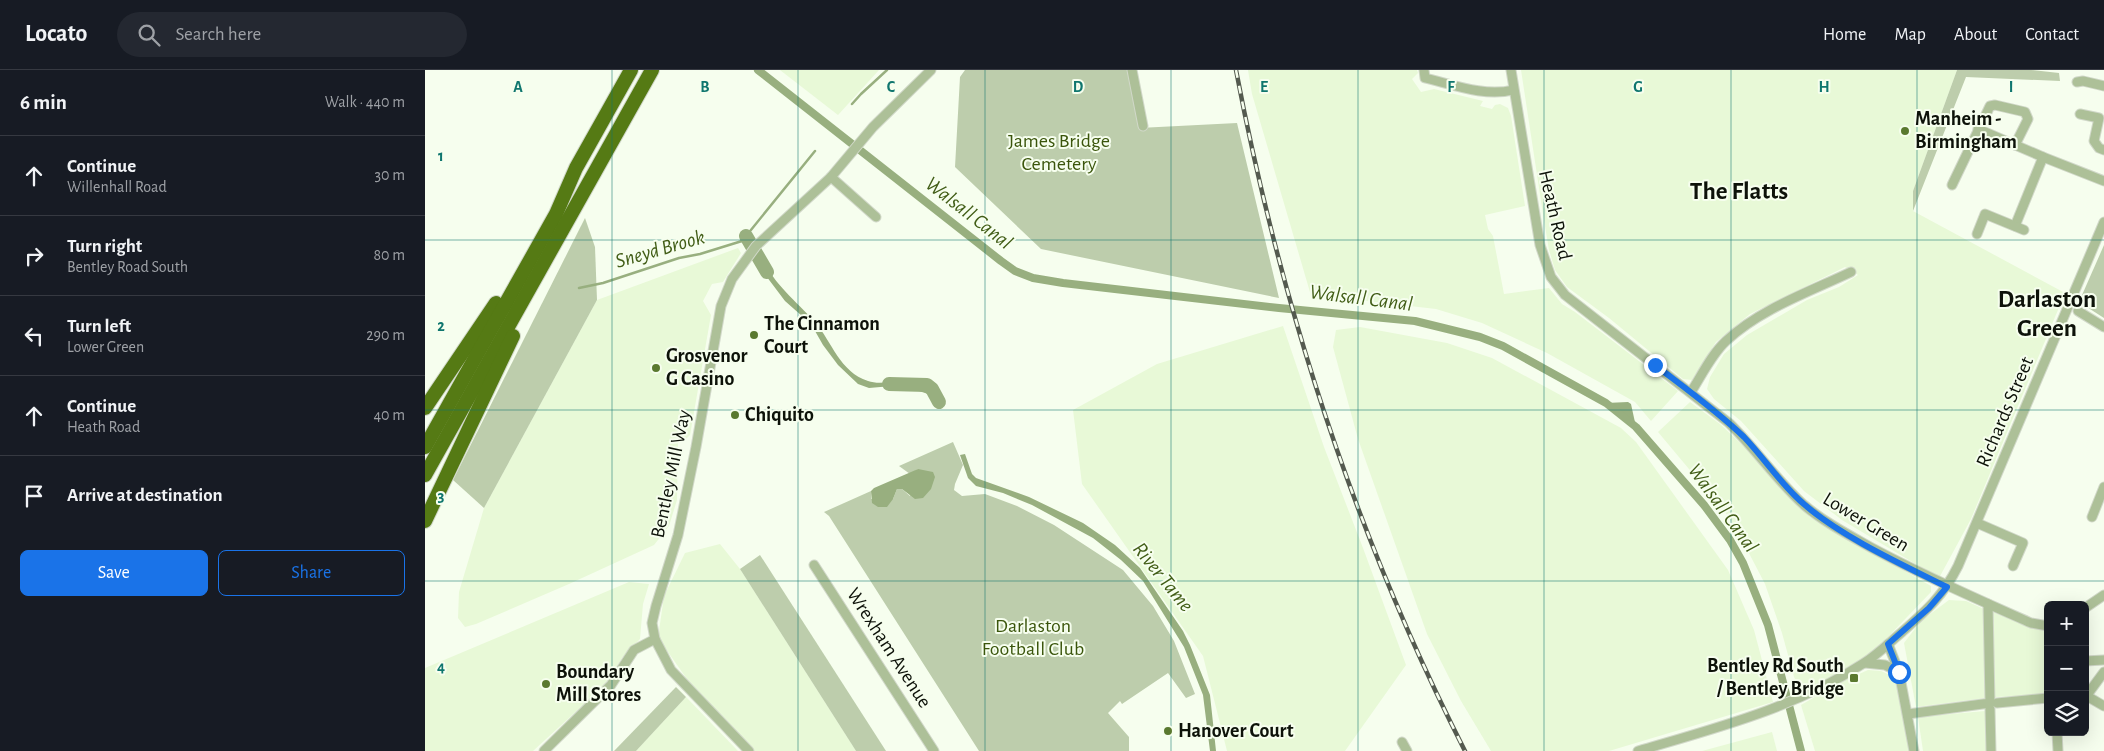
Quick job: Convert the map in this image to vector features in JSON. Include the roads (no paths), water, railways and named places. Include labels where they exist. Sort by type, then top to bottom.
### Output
[{"type":"highway","points":[[425,520],[562,218],[576,168],[631,70]]},
{"type":"highway","points":[[425,447],[652,70]]},
{"type":"highway","points":[[425,408],[562,218]]},
{"type":"highway","points":[[425,475],[562,218]]},
{"type":"street","name":"Bentley Mill Way","points":[[749,751],[671,670],[655,639],[653,616],[678,535],[721,306],[732,279],[756,246],[831,177],[873,127],[931,70]]},
{"type":"street","points":[[1132,70],[1143,126]]},
{"type":"street","points":[[1424,70],[1425,78],[1480,91],[1501,93],[1513,90]]},
{"type":"street","name":"Heath Road","points":[[1511,70],[1540,245],[1551,277],[1572,301],[1691,392]]},
{"type":"street","points":[[2077,82],[2083,81],[2104,86]]},
{"type":"street","points":[[1952,185],[1990,106],[1995,105],[2025,112],[2028,119],[2015,145]]},
{"type":"street","points":[[2080,114],[2099,118],[2094,141],[2099,148],[2104,150]]},
{"type":"street","points":[[1978,129],[2043,158],[2104,181]]},
{"type":"street","points":[[2015,226],[2043,158]]},
{"type":"street","points":[[831,177],[877,217]]},
{"type":"street","points":[[1977,234],[1985,214],[2024,230]]},
{"type":"street","name":"Richards Street","points":[[1638,751],[1798,700],[1865,662],[1929,608],[1947,587],[1977,523],[2104,222]]},
{"type":"street","points":[[1691,392],[1716,353],[1726,341],[1743,327],[1783,304],[1851,272]]},
{"type":"street","points":[[2078,311],[2104,327]]},
{"type":"street","name":"Lower Green","points":[[1691,392],[1743,437],[1797,498],[1814,513],[1847,534],[1947,587],[2031,623],[2044,625]]},
{"type":"street","points":[[2092,517],[2101,506],[2104,488]]},
{"type":"street","points":[[1977,523],[2023,543],[2013,566]]},
{"type":"street","name":"Wrexham Avenue","points":[[814,565],[934,751]]},
{"type":"street","points":[[2089,605],[2104,595]]},
{"type":"street","points":[[1988,604],[1992,705],[1991,751]]},
{"type":"street","points":[[544,751],[611,685],[634,650],[655,639]]},
{"type":"street","points":[[1888,644],[1899,672],[1914,751]]},
{"type":"street","points":[[2089,661],[2104,660]]},
{"type":"street","points":[[1865,662],[1885,665],[1899,672]]},
{"type":"street","points":[[2089,691],[2104,672]]},
{"type":"street","points":[[2089,697],[2104,706]]},
{"type":"street","points":[[1907,714],[2044,698]]},
{"type":"street","points":[[2057,736],[2058,751]]},
{"type":"street","points":[[1402,742],[1407,751]]},
{"type":"waterway","name":"Walsall Canal","points":[[758,70],[1015,271],[1033,278],[1063,283],[1279,308],[1415,321],[1480,337],[1503,346],[1606,403],[1636,427],[1704,505],[1730,540],[1743,563],[1768,625],[1801,751]]},
{"type":"waterway","points":[[852,104],[887,70]]},
{"type":"waterway","name":"Sneyd Brook","points":[[579,288],[603,283],[679,258],[700,254],[742,241],[815,151]]},
{"type":"waterway","name":"River Tame","points":[[746,236],[767,272]]},
{"type":"waterway","name":"River Tame","points":[[889,384],[927,385],[932,389],[939,402]]},
{"type":"railway","points":[[1236,70],[1275,246],[1299,333],[1326,419],[1390,588],[1426,670],[1465,751]]},
{"type":"place","name":"Manheim - Birmingham","points":[[1905,131]]},
{"type":"place","name":"The Cinnamon Court","points":[[754,335]]},
{"type":"place","name":"Grosvenor G Casino","points":[[656,368]]},
{"type":"place","name":"Chiquito","points":[[735,415]]},
{"type":"place","name":"Bentley Rd South / Bentley Bridge","points":[[1854,678]]},
{"type":"place","name":"Boundary Mill Stores","points":[[546,684]]},
{"type":"place","name":"Hanover Court","points":[[1168,731]]},
{"type":"district","name":"The Flatts","points":[[1739,191]]},
{"type":"district","name":"Darlaston Green","points":[[2047,314]]},
{"type":"park label","name":"James Bridge Cemetery","points":[[1059,152]]},
{"type":"park label","name":"Darlaston Football Club","points":[[1033,638]]}]
